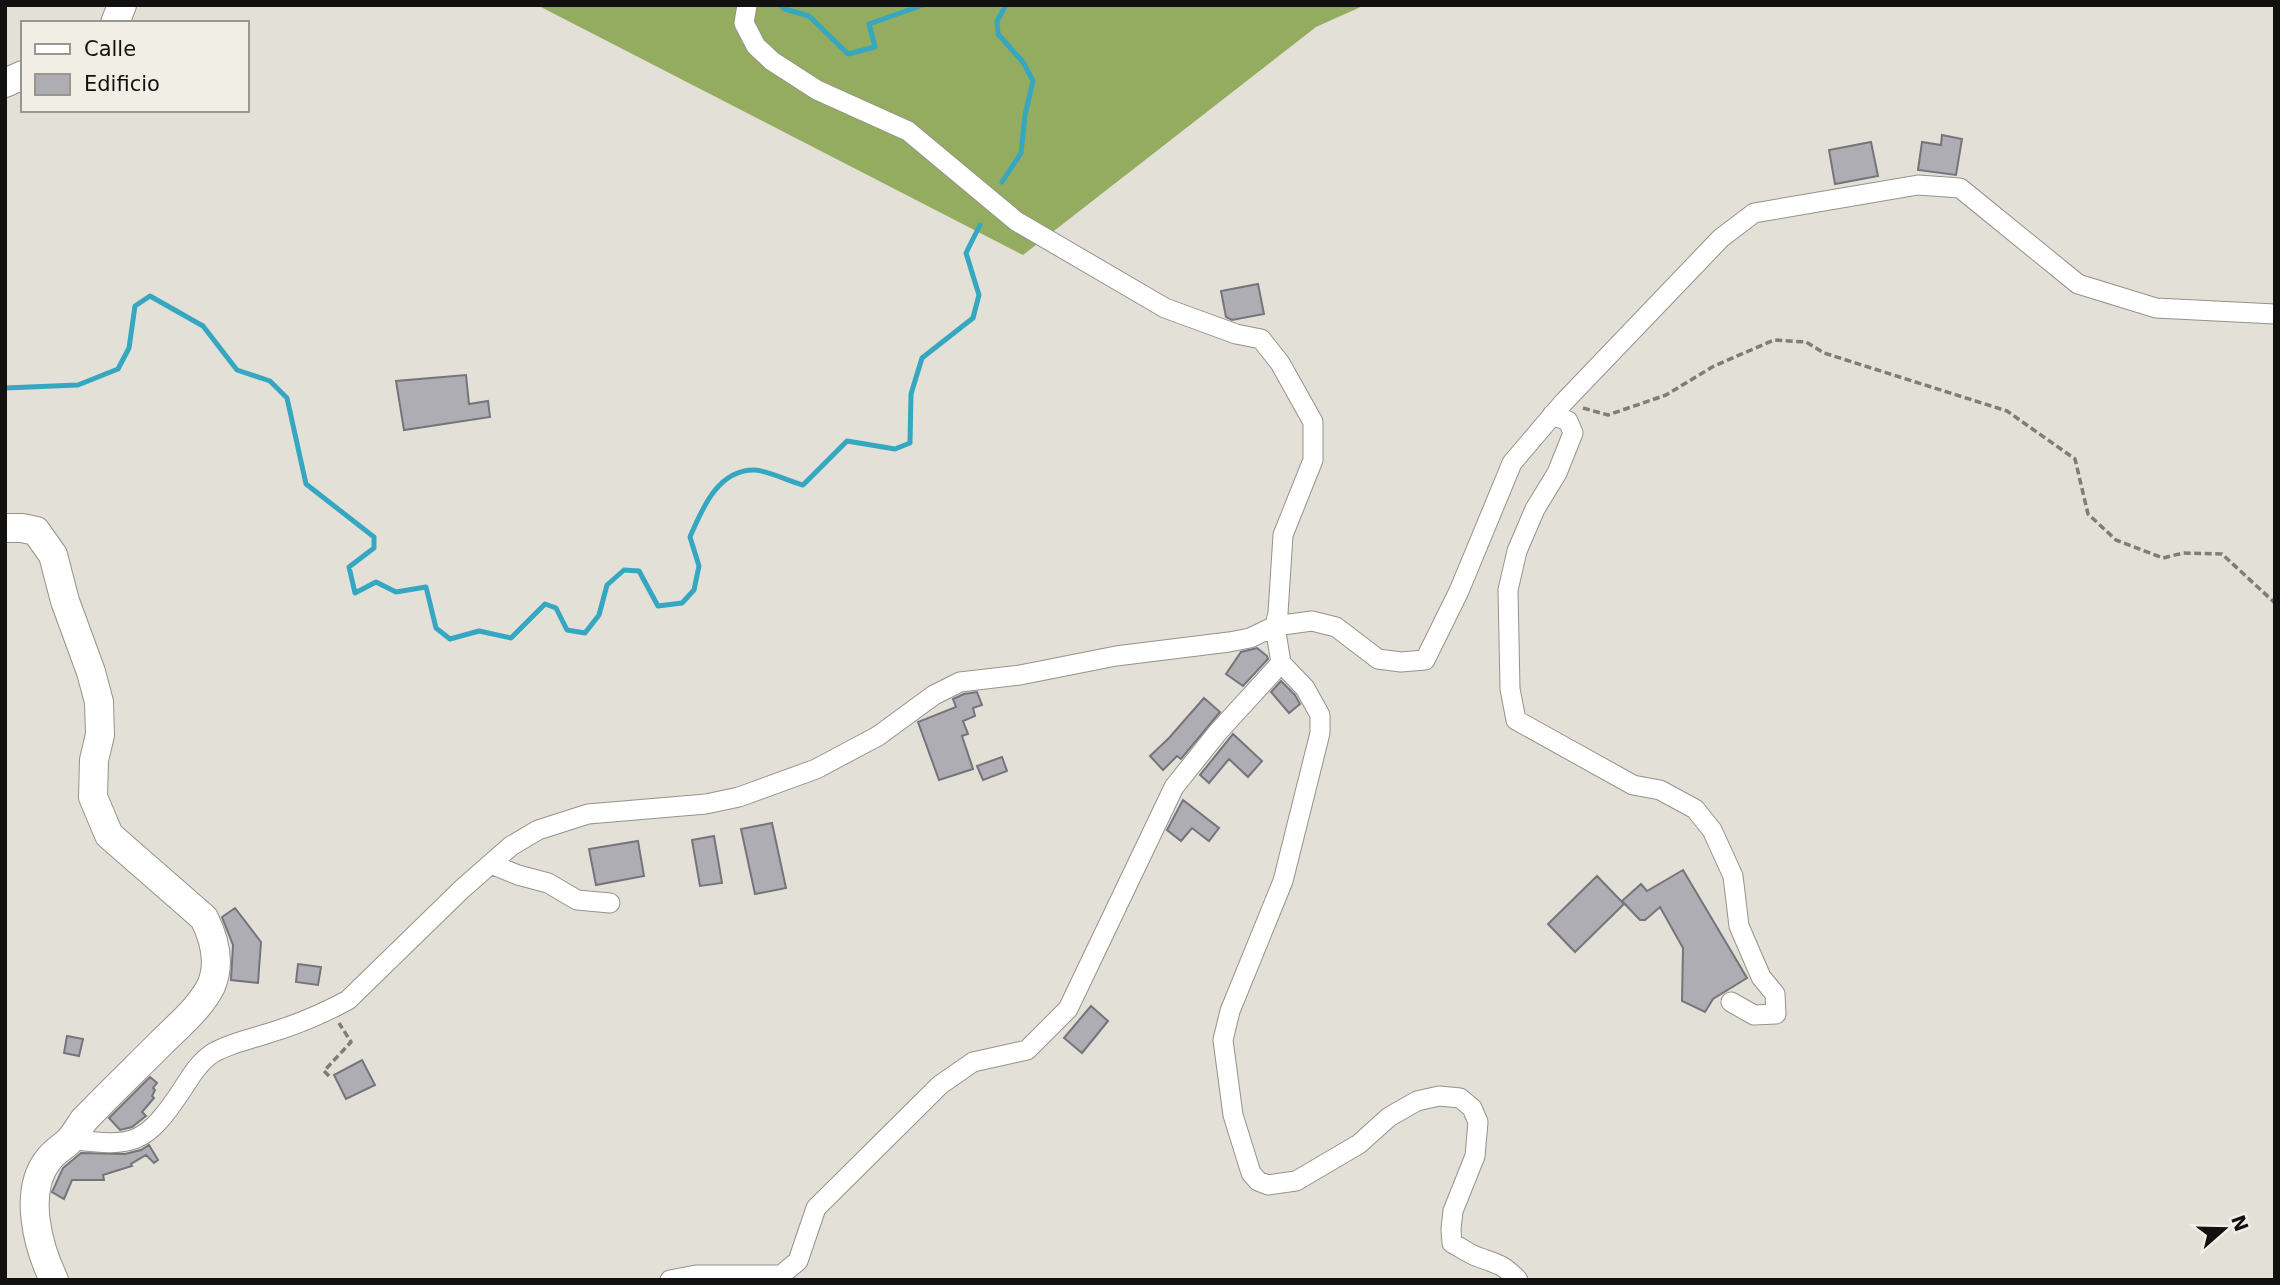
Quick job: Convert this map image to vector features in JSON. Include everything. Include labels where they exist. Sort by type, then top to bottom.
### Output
[{"type":"street","points":[[747,5],[744,23],[756,46],[772,61],[817,90],[908,131],[1016,222],[1166,308],[1237,334],[1261,339],[1280,363],[1313,422],[1313,460],[1283,535],[1279,613],[1275,626],[1281,663],[1305,688],[1320,715],[1320,733],[1283,881],[1230,1011],[1223,1040],[1233,1115],[1251,1173],[1258,1181],[1268,1185],[1296,1181],[1359,1144],[1389,1117],[1417,1101],[1439,1096],[1460,1098],[1472,1108],[1478,1122],[1475,1156],[1453,1210],[1452,1243],[1477,1257],[1506,1268],[1518,1280]]},
{"type":"street","points":[[5,83],[21,76]]},
{"type":"street","points":[[71,1139],[108,1144],[138,1140],[158,1122],[196,1068],[214,1053],[348,1000],[462,889],[511,846],[538,830],[588,814],[706,804],[739,797],[816,769],[878,736],[934,695],[960,682],[1020,676],[1116,656],[1229,642],[1250,638],[1275,626],[1312,621],[1336,627],[1378,659],[1401,662],[1425,660],[1459,591],[1512,463],[1557,409],[1721,238],[1754,213],[1918,185],[1960,188],[2078,284],[2156,308],[2275,314]]},
{"type":"street","points":[[1557,409],[1568,421],[1573,433],[1557,473],[1535,509],[1521,541],[1508,590],[1510,688],[1517,720],[1633,785],[1660,790],[1695,809],[1712,830],[1733,876],[1739,926],[1761,977],[1775,994],[1776,1014],[1754,1016],[1731,1002]]},
{"type":"street","points":[[5,528],[36,531],[53,555],[65,601],[99,702],[100,735],[94,760],[93,797],[109,835],[204,918],[212,933],[216,951],[212,984],[192,1012],[84,1120],[71,1139],[49,1159],[38,1175],[35,1201],[37,1235],[44,1261],[54,1280]]},
{"type":"street","points":[[670,1280],[696,1275],[780,1277],[798,1261],[816,1208],[940,1085],[973,1062],[1027,1050],[1068,1009],[1174,787],[1218,732],[1281,663]]},
{"type":"street","points":[[491,864],[548,883],[577,900],[610,902]]},
{"type":"path","points":[[1557,409],[1608,415],[1666,395],[1714,366],[1774,340],[1806,342],[1824,353],[2007,411],[2075,459],[2088,514],[2116,540],[2162,558],[2183,553],[2222,554],[2275,603]]},
{"type":"path","points":[[329,1076],[324,1071],[351,1042],[333,1008]]},
{"type":"green space","points":[[537,5],[1365,5],[1316,27],[1023,255]]},
{"type":"building","points":[[1942,135],[1962,139],[1956,175],[1918,170],[1922,142],[1941,145]]},
{"type":"building","points":[[1871,142],[1878,176],[1835,184],[1829,150]]},
{"type":"building","points":[[1258,284],[1264,314],[1232,320],[1226,317],[1221,291]]},
{"type":"building","points":[[466,375],[469,404],[488,401],[490,417],[404,430],[396,381]]},
{"type":"building","points":[[1257,648],[1268,659],[1243,686],[1226,674],[1241,652]]},
{"type":"building","points":[[1281,681],[1300,704],[1289,713],[1271,692]]},
{"type":"building","points":[[977,692],[982,705],[973,708],[975,716],[963,721],[968,734],[962,736],[973,769],[939,780],[918,722],[956,707],[953,699]]},
{"type":"building","points":[[1204,698],[1220,712],[1181,759],[1177,756],[1163,770],[1150,756]]},
{"type":"building","points":[[1233,734],[1262,761],[1248,777],[1229,759],[1209,783],[1200,775]]},
{"type":"building","points":[[1002,757],[1007,771],[983,780],[977,766]]},
{"type":"building","points":[[1183,800],[1219,828],[1209,841],[1192,828],[1181,841],[1167,830]]},
{"type":"building","points":[[772,823],[786,888],[755,894],[741,829]]},
{"type":"building","points":[[714,836],[722,883],[700,886],[692,840]]},
{"type":"building","points":[[638,841],[644,876],[596,885],[589,849]]},
{"type":"building","points":[[1683,870],[1747,978],[1713,999],[1705,1012],[1682,1001],[1683,948],[1660,907],[1645,920],[1640,920],[1622,901],[1641,884],[1647,891]]},
{"type":"building","points":[[1597,876],[1624,904],[1575,952],[1548,924]]},
{"type":"building","points":[[235,908],[261,942],[258,983],[231,980],[233,945],[222,917]]},
{"type":"building","points":[[298,964],[321,967],[318,985],[296,982]]},
{"type":"building","points":[[1091,1006],[1108,1021],[1082,1053],[1064,1038]]},
{"type":"building","points":[[67,1036],[83,1039],[79,1056],[64,1053]]},
{"type":"building","points":[[362,1060],[375,1085],[346,1099],[334,1075]]},
{"type":"building","points":[[150,1077],[157,1083],[153,1088],[154,1098],[142,1112],[146,1116],[132,1127],[120,1130],[109,1118]]},
{"type":"building","points":[[149,1145],[158,1160],[154,1163],[146,1155],[131,1164],[132,1166],[103,1175],[104,1180],[72,1180],[64,1199],[52,1192],[63,1168],[81,1153],[125,1154]]},
{"type":"waterway","points":[[780,5],[809,16],[848,54],[875,47],[869,24],[923,5]]},
{"type":"waterway","points":[[1002,182],[1021,153],[1025,115],[1033,81],[1023,62],[998,34],[997,21],[1006,5]]},
{"type":"waterway","points":[[5,388],[78,385],[118,369],[129,348],[135,306],[150,296],[203,326],[237,370],[270,381],[287,398],[306,484],[374,537],[374,548],[349,567],[355,593],[376,582],[396,592],[426,587],[436,628],[450,639],[479,631],[511,638],[545,604],[556,608],[567,630],[585,633],[599,615],[607,585],[624,570],[639,571],[658,606],[682,603],[694,590],[699,566],[690,537],[706,503],[721,483],[731,476],[742,471],[755,470],[803,485],[847,441],[895,449],[910,443],[911,394],[922,358],[973,318],[979,295],[966,253],[980,225]]}]
